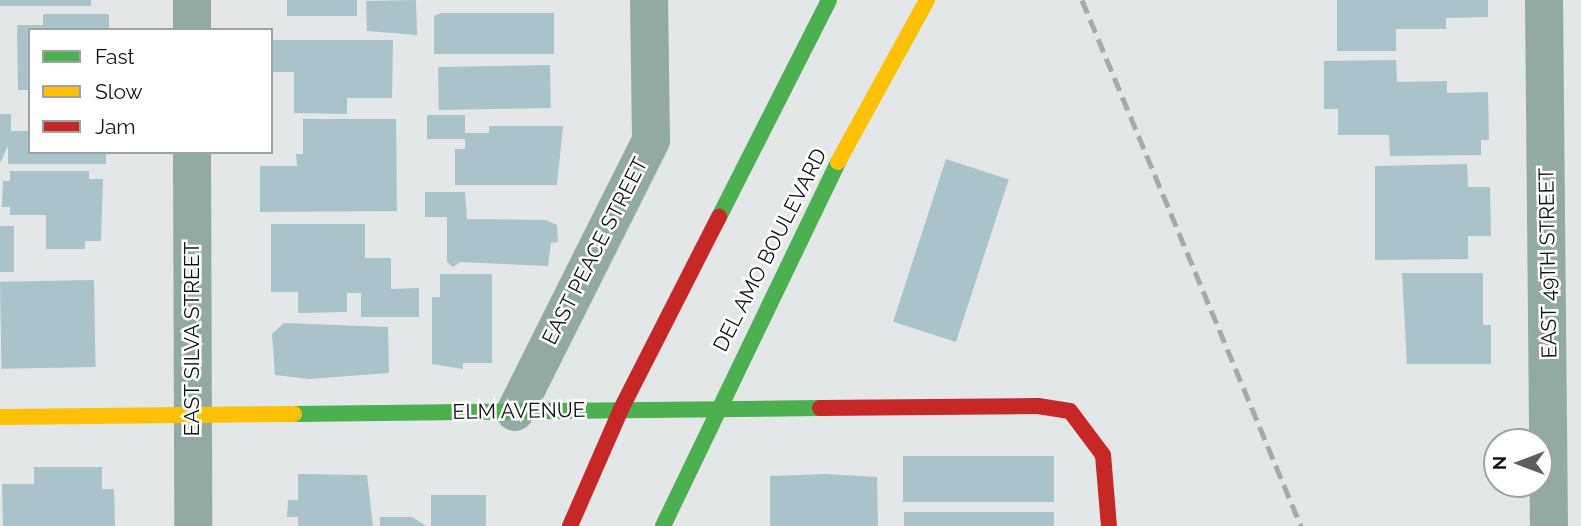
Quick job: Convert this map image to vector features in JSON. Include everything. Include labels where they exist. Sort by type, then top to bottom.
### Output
[{"type":"street","points":[[192,0],[192,28]]},
{"type":"street","name":"EAST PEACE STREET","points":[[514,412],[651,140],[649,0]]},
{"type":"street","points":[[570,526],[621,409],[829,0]]},
{"type":"street","name":"DEL AMO BOULEVARD","points":[[663,526],[714,408],[804,224],[927,0]]},
{"type":"street","name":"EAST 49TH STREET","points":[[1545,0],[1565,403],[1549,526]]},
{"type":"street","name":"EAST SILVA STREET","points":[[192,154],[193,526]]},
{"type":"street","name":"ELM AVENUE","points":[[0,417],[1038,406],[1070,411],[1103,455],[1109,526]]},
{"type":"building","points":[[0,0],[91,0],[91,6],[0,6]]},
{"type":"building","points":[[287,0],[357,0],[357,16],[287,16]]},
{"type":"building","points":[[416,0],[417,35],[367,31],[366,1]]},
{"type":"building","points":[[1337,0],[1488,0],[1488,17],[1446,18],[1446,29],[1396,29],[1396,51],[1337,51]]},
{"type":"building","points":[[441,13],[554,13],[554,54],[434,54],[434,16]]},
{"type":"building","points":[[43,14],[109,14],[109,28],[28,28],[28,90],[18,90],[17,25],[43,25]]},
{"type":"building","points":[[273,40],[393,40],[392,98],[347,98],[347,114],[294,113],[294,72],[273,72]]},
{"type":"building","points":[[1396,60],[1397,82],[1447,81],[1447,93],[1488,92],[1489,140],[1481,140],[1481,155],[1390,156],[1389,135],[1338,135],[1338,109],[1324,109],[1324,61]]},
{"type":"building","points":[[550,65],[551,108],[439,110],[438,67]]},
{"type":"building","points":[[0,114],[11,114],[11,131],[28,131],[28,154],[106,154],[106,164],[8,164],[8,146],[0,163]]},
{"type":"building","points":[[427,115],[465,115],[465,133],[489,133],[489,126],[563,126],[557,185],[455,185],[455,149],[465,149],[465,139],[427,139]]},
{"type":"building","points":[[303,119],[396,119],[397,211],[260,212],[260,166],[297,166],[296,154],[303,154]]},
{"type":"building","points":[[946,159],[1009,179],[956,342],[893,322]]},
{"type":"building","points":[[1467,164],[1468,187],[1490,187],[1491,236],[1468,236],[1468,259],[1375,260],[1375,166]]},
{"type":"building","points":[[10,171],[89,171],[89,179],[103,179],[101,241],[85,241],[85,249],[46,249],[46,215],[10,215],[10,207],[2,207],[3,181],[10,181]]},
{"type":"building","points":[[425,192],[465,192],[467,219],[546,220],[557,225],[558,242],[551,243],[548,266],[460,262],[453,267],[447,262],[447,217],[425,217]]},
{"type":"building","points":[[271,224],[365,224],[365,258],[391,258],[391,289],[419,288],[419,317],[361,317],[361,293],[347,293],[347,312],[298,313],[298,292],[271,292]]},
{"type":"building","points":[[0,226],[14,226],[14,272],[0,272]]},
{"type":"building","points":[[1402,273],[1483,273],[1483,325],[1491,325],[1491,364],[1407,364]]},
{"type":"building","points":[[440,274],[492,274],[492,363],[463,363],[463,369],[432,364],[432,297],[440,297]]},
{"type":"building","points":[[94,280],[96,367],[2,369],[0,282]]},
{"type":"building","points":[[284,323],[388,327],[389,373],[309,379],[275,375],[272,334]]},
{"type":"building","points":[[903,456],[1054,456],[1054,502],[903,502]]},
{"type":"building","points":[[34,467],[102,467],[102,489],[114,489],[115,526],[3,526],[2,484],[34,484]]},
{"type":"building","points":[[298,474],[367,475],[373,526],[298,526],[298,517],[287,517],[288,500],[298,500]]},
{"type":"building","points":[[826,474],[877,477],[878,526],[770,526],[770,476]]},
{"type":"building","points":[[431,495],[486,495],[486,526],[431,526]]},
{"type":"building","points":[[904,512],[1054,512],[1054,526],[904,526]]},
{"type":"building","points":[[380,517],[412,517],[426,526],[380,526]]},
{"type":"railway","points":[[1082,0],[1301,526]]},
{"type":"traffic: fast","points":[[719,217],[829,0]]},
{"type":"traffic: fast","points":[[663,526],[838,162]]},
{"type":"traffic: fast","points":[[294,414],[820,408]]},
{"type":"traffic: slow","points":[[838,162],[927,0]]},
{"type":"traffic: slow","points":[[0,417],[294,414]]},
{"type":"traffic: jam","points":[[570,526],[621,409],[719,217]]},
{"type":"traffic: jam","points":[[820,408],[1038,406],[1070,411],[1103,455],[1109,526]]}]
